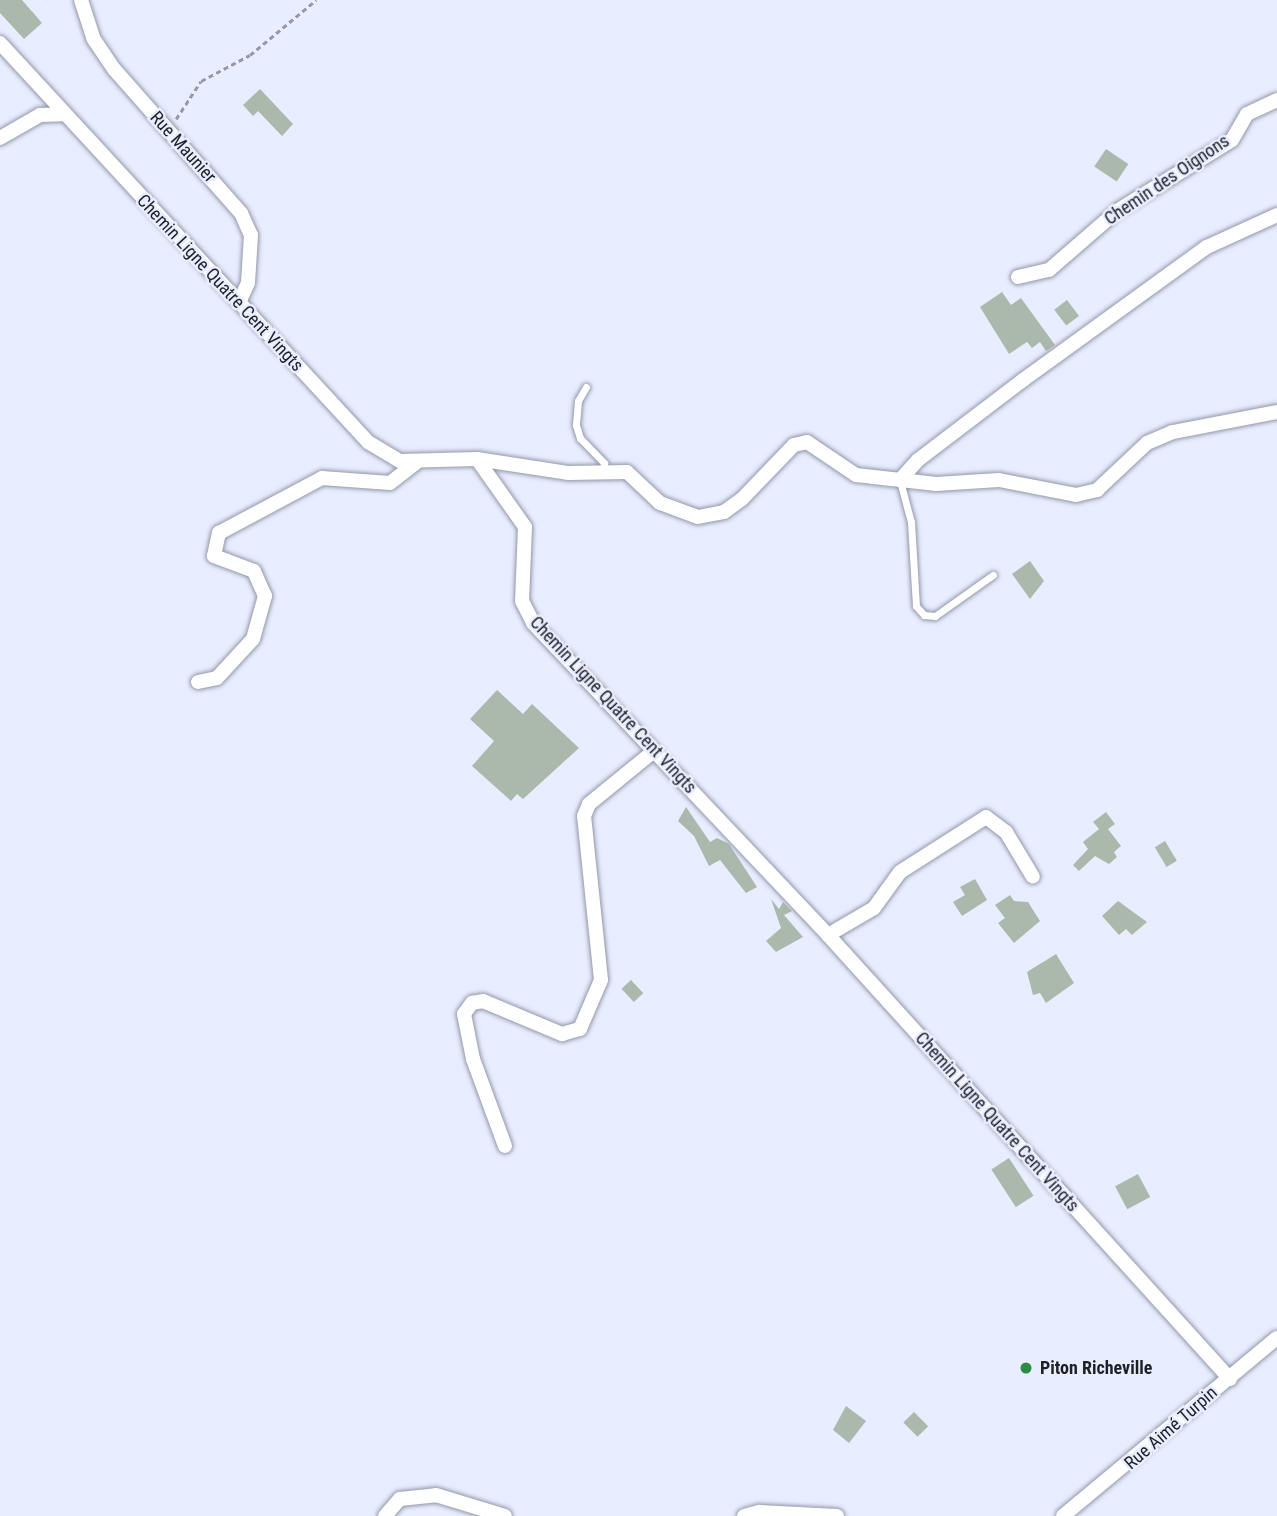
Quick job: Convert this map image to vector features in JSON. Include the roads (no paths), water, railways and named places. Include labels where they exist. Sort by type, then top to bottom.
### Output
[{"type":"street","name":"Rue Maunier","points":[[82,0],[93,38],[114,69],[241,213],[251,235],[248,283],[239,302]]},
{"type":"street","name":"Chemin Ligne Quatre Cent Vingts","points":[[0,43],[368,442],[383,454],[416,463],[477,458],[525,527],[522,601],[533,623],[828,935],[1230,1378]]},
{"type":"street","name":"Chemin des Oignons","points":[[1018,277],[1049,270],[1117,211],[1232,140],[1247,114],[1277,100]]},
{"type":"street","points":[[0,138],[40,115],[63,114]]},
{"type":"street","points":[[900,480],[981,412],[1207,247],[1277,215]]},
{"type":"street","points":[[477,458],[556,472],[627,472],[660,503],[698,517],[723,512],[742,499],[794,445],[807,442],[856,475],[900,480],[999,481],[1088,494],[1147,443],[1164,436],[1277,412]]},
{"type":"street","points":[[198,682],[216,678],[254,639],[265,596],[254,571],[214,556],[219,533],[322,478],[390,483],[416,463]]},
{"type":"street","points":[[505,1146],[473,1059],[464,1014],[472,1003],[483,1001],[562,1034],[580,1029],[601,980],[586,810],[654,751]]},
{"type":"street","points":[[828,935],[874,908],[900,872],[986,817],[1006,832],[1033,877]]},
{"type":"street","name":"Rue Aimé Turpin","points":[[1063,1516],[1277,1338]]},
{"type":"street","points":[[385,1516],[400,1499],[436,1495],[505,1516]]},
{"type":"street","points":[[744,1516],[759,1512],[836,1516]]},
{"type":"lane","points":[[586,387],[578,401],[576,425],[580,438],[604,463],[603,471]]},
{"type":"lane","points":[[900,480],[911,522],[916,606],[924,615],[935,616],[993,575]]},
{"type":"place","name":"Piton Richeville","points":[[1026,1368]]}]
